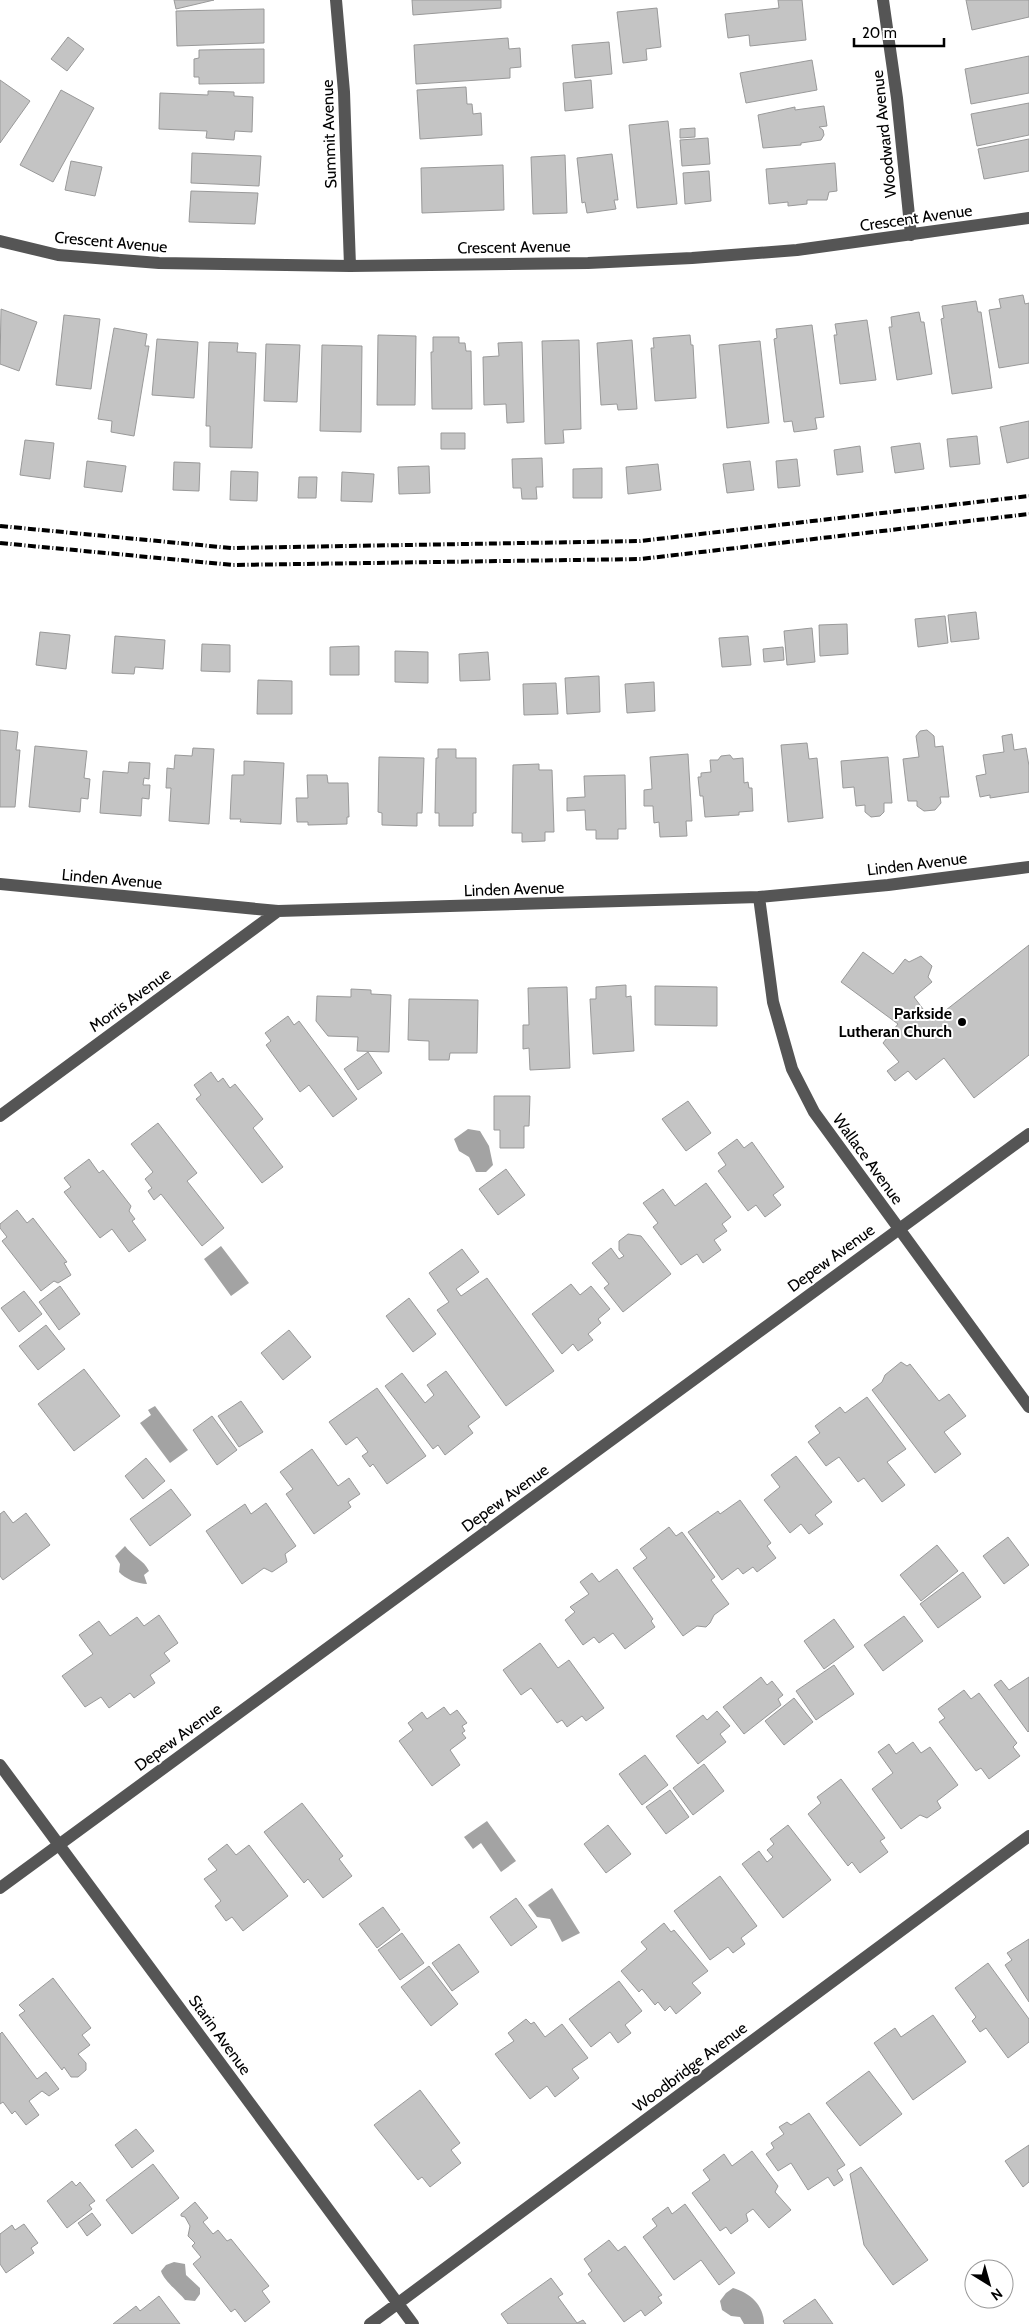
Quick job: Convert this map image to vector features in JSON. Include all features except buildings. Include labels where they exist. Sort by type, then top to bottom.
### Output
[{"type":"street","name":"Summit Avenue","points":[[336,0],[344,92],[350,266]]},
{"type":"street","name":"Woodward Avenue","points":[[883,0],[897,98],[911,235]]},
{"type":"street","name":"Crescent Avenue","points":[[0,241],[58,256],[159,263],[350,266],[588,262],[692,258],[797,250],[1029,218]]},
{"type":"street","name":"Linden Avenue","points":[[0,884],[278,911],[759,897],[888,885],[1029,867]]},
{"type":"street","name":"Wallace Avenue","points":[[759,897],[773,1002],[792,1069],[814,1112],[1029,1407]]},
{"type":"street","name":"Morris Avenue","points":[[0,1116],[278,911]]},
{"type":"street","name":"Depew Avenue","points":[[0,1888],[1029,1134]]},
{"type":"street","name":"Starin Avenue","points":[[0,1765],[413,2324]]},
{"type":"street","name":"Woodbridge Avenue","points":[[370,2324],[1029,1836]]},
{"type":"shaded area","points":[[468,1129],[480,1131],[489,1146],[493,1165],[486,1172],[476,1172],[469,1157],[459,1151],[454,1139]]},
{"type":"shaded area","points":[[221,1246],[249,1283],[231,1296],[204,1259]]},
{"type":"shaded area","points":[[155,1406],[188,1450],[170,1463],[140,1423],[151,1415],[148,1410]]},
{"type":"shaded area","points":[[125,1546],[147,1567],[149,1571],[144,1575],[147,1584],[132,1581],[119,1572],[120,1564],[115,1556]]},
{"type":"shaded area","points":[[487,1821],[516,1861],[501,1872],[481,1843],[473,1849],[464,1837]]},
{"type":"shaded area","points":[[552,1888],[580,1933],[562,1942],[550,1919],[537,1917],[528,1905]]},
{"type":"shaded area","points":[[174,2262],[185,2264],[186,2275],[200,2288],[200,2294],[195,2301],[185,2300],[163,2275],[161,2271],[166,2265]]},
{"type":"shaded area","points":[[733,2288],[745,2293],[755,2301],[762,2311],[764,2324],[744,2324],[740,2317],[731,2316],[722,2310],[720,2301]]},
{"type":"railway","points":[[0,526],[231,548],[640,541],[1029,496]]},
{"type":"railway","points":[[0,543],[233,565],[641,559],[1029,514]]},
{"type":"place","name":"Parkside Lutheran Church","points":[[962,1022]]}]
